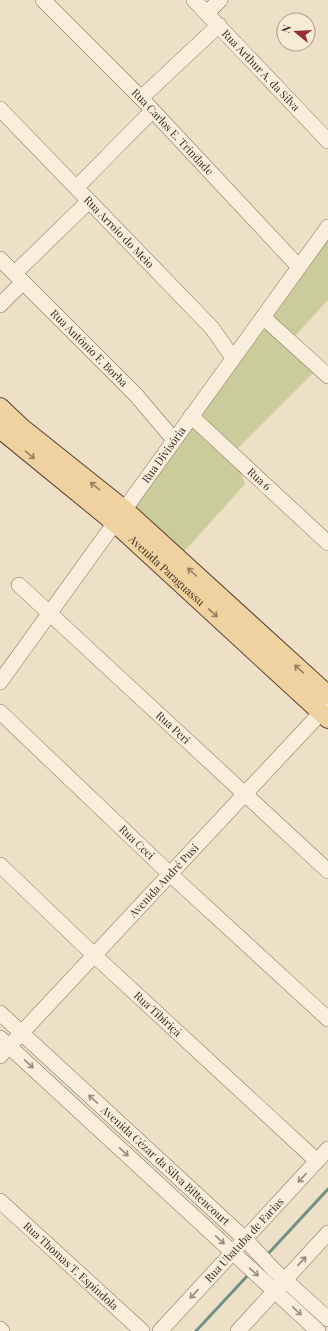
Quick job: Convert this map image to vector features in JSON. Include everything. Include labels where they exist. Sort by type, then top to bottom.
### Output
[{"type":"main road","name":"Avenida Paraguassu","points":[[0,407],[120,517],[326,712]]},
{"type":"main road","name":"Avenida Paraguassu","points":[[0,429],[120,517],[328,695]]},
{"type":"street","name":"Rua Carlos E. Trindade","points":[[43,0],[141,98],[299,267]]},
{"type":"street","name":"Rua Arthur A. da Silva","points":[[194,0],[328,141]]},
{"type":"street","points":[[207,12],[220,0]]},
{"type":"street","points":[[141,98],[219,25]]},
{"type":"street","name":"Rua Arroio do Meio","points":[[0,109],[78,187],[89,201],[212,328],[233,358]]},
{"type":"street","points":[[78,187],[152,111]]},
{"type":"street","points":[[0,305],[19,278],[89,201]]},
{"type":"street","name":"Rua Divisória","points":[[0,682],[328,227]]},
{"type":"street","name":"Rua Antônio F. Borba","points":[[0,258],[136,394],[174,440]]},
{"type":"street","points":[[263,317],[328,376]]},
{"type":"street","name":"Rua 6","points":[[191,416],[328,543]]},
{"type":"street","name":"Rua Peri","points":[[19,585],[328,871]]},
{"type":"street","name":"Rua Ceci","points":[[0,712],[170,874],[328,1019]]},
{"type":"street","name":"Avenida André Pusi","points":[[3,1047],[22,1033],[244,794],[326,712]]},
{"type":"street","name":"Rua Tibiriçá","points":[[0,865],[94,955],[317,1161]]},
{"type":"street","name":"Avenida Cézar da Silva Bittencourt","points":[[0,1013],[245,1239],[255,1250],[276,1281],[318,1331]]},
{"type":"street","name":"Avenida Cézar da Silva Bittencourt","points":[[3,1047],[237,1256],[276,1281],[328,1319]]},
{"type":"street","name":"Rua Ubatuba de Farias","points":[[160,1331],[237,1256],[245,1239],[328,1149]]},
{"type":"street","name":"Rua Thomas T. Espíndola","points":[[0,1200],[142,1331]]},
{"type":"street","points":[[238,1331],[276,1281],[328,1233]]},
{"type":"green space","points":[[328,237],[328,300],[294,337],[315,371],[234,452],[245,484],[181,555],[130,510]]},
{"type":"waterway","points":[[267,1255],[328,1189]]},
{"type":"waterway","points":[[196,1331],[249,1274]]}]
